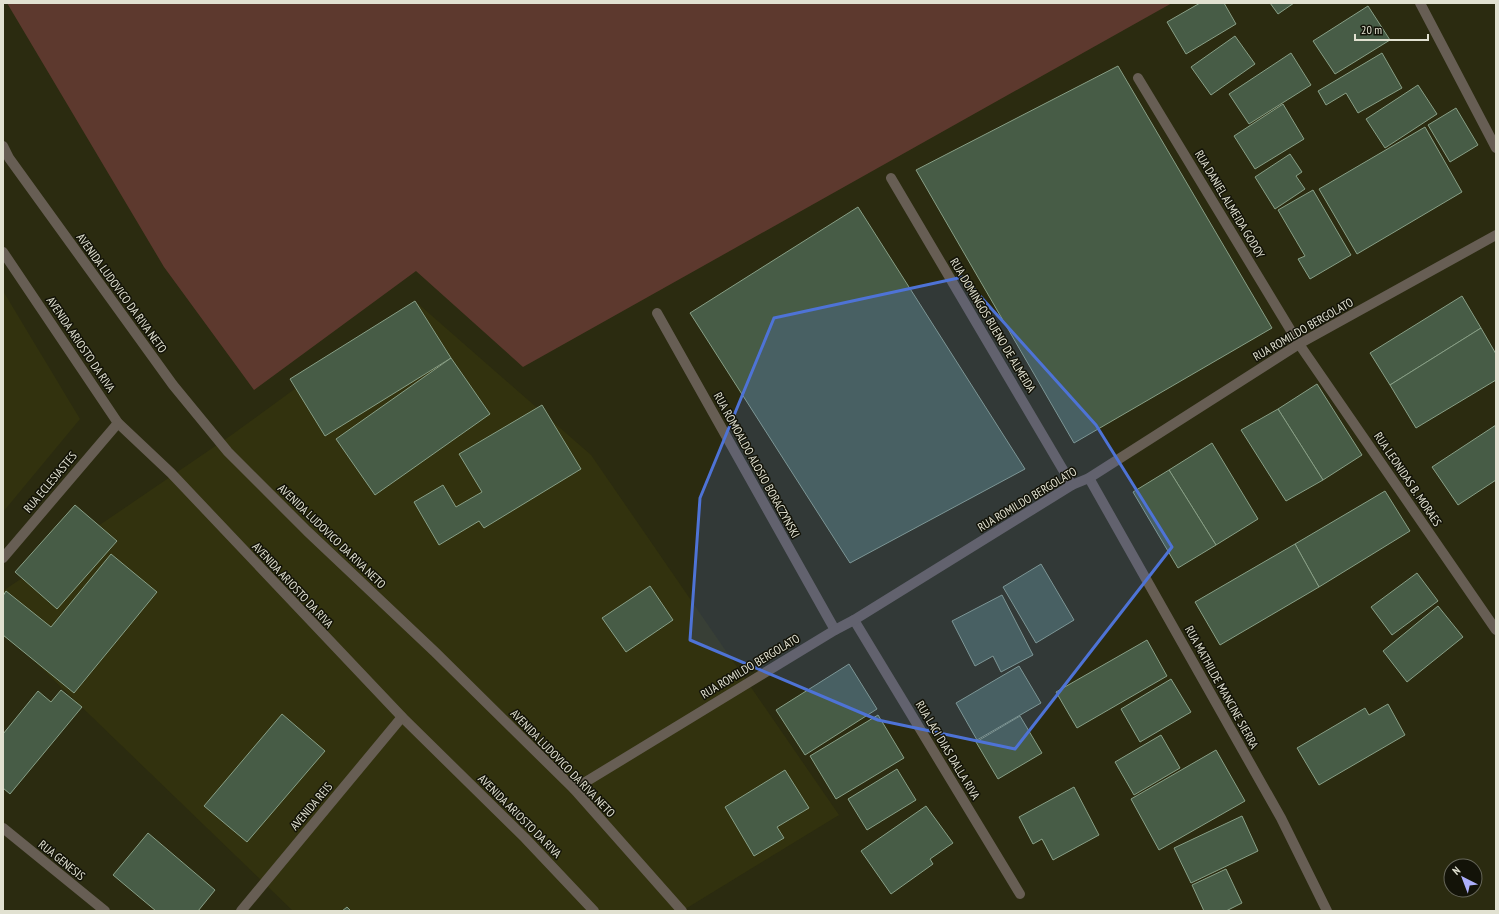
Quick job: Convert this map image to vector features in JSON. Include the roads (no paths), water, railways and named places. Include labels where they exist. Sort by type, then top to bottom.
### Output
[{"type":"street","points":[[1420,3],[1496,148]]},
{"type":"street","name":"RUA DANIEL ALMEIDA GODOY","points":[[1138,78],[1300,344]]},
{"type":"street","name":"AVENIDA LUDOVICO DA RIVA NETO","points":[[3,146],[9,158],[173,385],[228,452],[307,531],[435,652],[574,789],[682,911]]},
{"type":"street","name":"RUA DOMINGOS BUENO DE ALMEIDA","points":[[891,178],[1072,485]]},
{"type":"street","name":"RUA ROMILDO BERGOLATO","points":[[574,789],[835,630],[854,620],[1072,485],[1089,478],[1300,344],[1496,235]]},
{"type":"street","name":"AVENIDA ARIOSTO DA RIVA","points":[[3,252],[118,423],[171,474],[402,718],[525,838],[594,911]]},
{"type":"street","name":"RUA ROMOALDO ALOSIO BORACZYNSKI","points":[[657,313],[835,630]]},
{"type":"street","name":"RUA LEONIDAS B. MORAES","points":[[1300,344],[1496,630]]},
{"type":"street","name":"RUA ECLESIASTES","points":[[3,558],[118,423]]},
{"type":"street","name":"RUA MATHILDE MANCINE SIERRA","points":[[1089,478],[1281,818],[1327,911]]},
{"type":"street","name":"RUA LACI DIAS DALLA RIVA","points":[[854,620],[1020,894]]},
{"type":"street","name":"AVENIDA REIS","points":[[241,911],[402,718]]},
{"type":"street","name":"RUA GENESIS","points":[[3,828],[105,911]]}]
